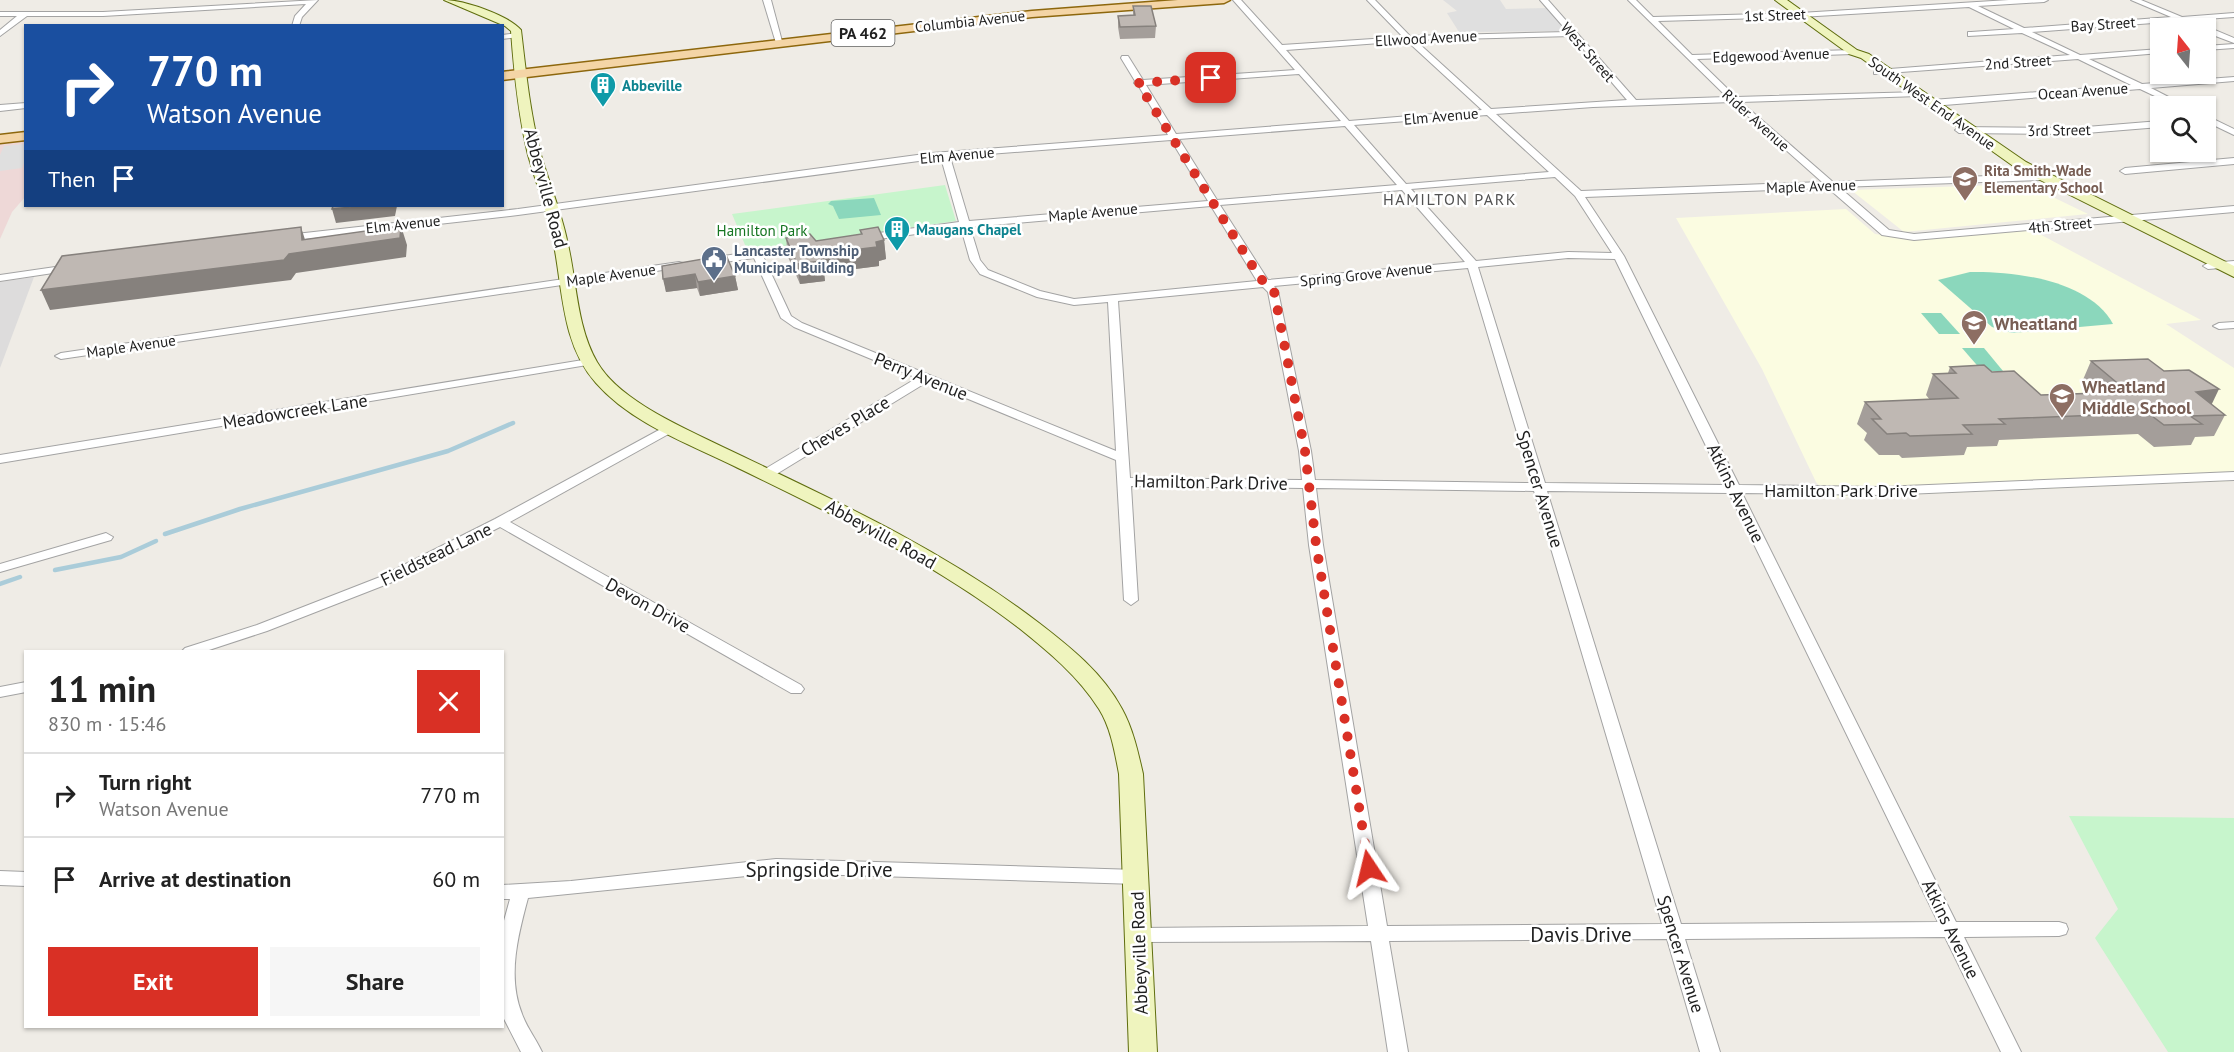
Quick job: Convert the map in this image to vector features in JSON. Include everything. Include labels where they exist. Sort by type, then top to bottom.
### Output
[{"type":"main road","name":"Columbia Avenue","points":[[504,76],[1096,4],[1224,0]]},
{"type":"main road","points":[[0,139],[24,136]]},
{"type":"street","points":[[449,0],[509,24],[517,35],[504,37]]},
{"type":"street","points":[[767,0],[780,43]]},
{"type":"street","name":"Spencer Avenue","points":[[1237,0],[1472,264],[1676,933],[1710,1052]]},
{"type":"street","name":"Atkins Avenue","points":[[1371,0],[1409,39],[1579,194],[1619,256],[2011,1052]]},
{"type":"street","name":"West Street","points":[[1544,0],[1633,102]]},
{"type":"street","name":"Rider Avenue","points":[[1632,0],[1732,99],[1886,233]]},
{"type":"street","name":"South West End Avenue","points":[[1780,0],[1853,52],[1865,56],[1913,94],[2036,177],[2234,272]]},
{"type":"street","points":[[1959,0],[2160,96]]},
{"type":"street","name":"1st Street","points":[[1651,19],[1800,15],[2044,0]]},
{"type":"street","points":[[2135,0],[2179,18]]},
{"type":"street","points":[[0,15],[103,14],[313,1]]},
{"type":"street","points":[[297,24],[299,16],[313,1]]},
{"type":"street","points":[[0,34],[12,22],[25,15]]},
{"type":"street","name":"Bay Street","points":[[2194,18],[2234,15]]},
{"type":"street","name":"Bay Street","points":[[1971,33],[2150,21]]},
{"type":"street","name":"Ellwood Avenue","points":[[1279,48],[1475,35],[1573,34]]},
{"type":"street","points":[[2216,34],[2234,41]]},
{"type":"street","name":"Abbeyville Road","points":[[517,35],[522,92],[534,153],[560,239],[574,323],[590,362],[602,380],[617,395],[670,428],[837,509],[997,601],[1067,655],[1112,711],[1126,749],[1131,774],[1143,1052]]},
{"type":"street","points":[[2216,47],[2234,46]]},
{"type":"street","name":"Edgewood Avenue","points":[[1689,57],[1853,52]]},
{"type":"street","name":"2nd Street","points":[[1882,71],[2150,52]]},
{"type":"street","points":[[1125,58],[1138,83],[1260,278],[1274,291],[1305,451],[1308,484],[1398,1052]]},
{"type":"street","points":[[1138,83],[1300,72]]},
{"type":"street","name":"Ocean Avenue","points":[[1932,103],[2234,80]]},
{"type":"street","name":"South West End Avenue","points":[[1913,94],[1932,103],[1965,130]]},
{"type":"street","name":"Elm Avenue","points":[[276,239],[550,208],[945,155],[1633,102],[1913,94]]},
{"type":"street","points":[[0,108],[24,105]]},
{"type":"street","points":[[2216,119],[2226,119]]},
{"type":"street","points":[[2216,123],[2234,132]]},
{"type":"street","name":"3rd Street","points":[[1965,130],[2074,131],[2150,125]]},
{"type":"street","name":"Spring Grove Avenue","points":[[945,155],[975,260],[984,272],[1037,294],[1074,302],[1582,254],[1619,256]]},
{"type":"street","points":[[2125,171],[2234,160]]},
{"type":"street","name":"Maple Avenue","points":[[850,240],[966,224],[1558,174]]},
{"type":"street","name":"Maple Avenue","points":[[1579,194],[2036,177]]},
{"type":"street","name":"4th Street","points":[[1886,233],[1914,237],[2234,209]]},
{"type":"street","name":"Maple Avenue","points":[[61,356],[815,245]]},
{"type":"street","name":"Perry Avenue","points":[[757,253],[786,318],[798,325],[1122,458]]},
{"type":"street","name":"South West End Avenue","points":[[2220,265],[2234,279]]},
{"type":"street","points":[[0,278],[78,266]]},
{"type":"street","points":[[1113,299],[1131,600]]},
{"type":"street","points":[[2219,326],[2234,325]]},
{"type":"street","name":"Meadowcreek Lane","points":[[0,459],[590,362]]},
{"type":"street","name":"Cheves Place","points":[[765,474],[926,378]]},
{"type":"street","name":"Fieldstead Lane","points":[[192,650],[262,628],[385,580],[500,522],[670,428]]},
{"type":"street","name":"Hamilton Park Drive","points":[[1123,482],[1882,491],[2234,476]]},
{"type":"street","name":"Devon Drive","points":[[500,522],[796,689]]},
{"type":"street","points":[[0,567],[106,537]]},
{"type":"street","points":[[0,692],[24,687]]},
{"type":"street","name":"Springside Drive","points":[[512,892],[627,883],[723,869],[776,866],[1137,877]]},
{"type":"street","points":[[0,878],[24,879]]},
{"type":"street","points":[[512,892],[506,945],[505,987],[513,1017],[522,1038],[532,1052]]},
{"type":"street","name":"Davis Drive","points":[[1139,935],[2060,929]]},
{"type":"shaded area","points":[[1443,0],[1500,0],[1506,9],[1547,8],[1554,12],[1567,31],[1459,32],[1447,13],[1457,11]]},
{"type":"shaded area","points":[[24,139],[24,198],[12,212],[0,239],[0,142]]},
{"type":"shaded area","points":[[24,144],[22,168],[0,171],[0,155],[4,146]]},
{"type":"shaded area","name":"Rita Smith-Wade Elementary School","points":[[2026,184],[2088,214],[1904,232],[1851,190]]},
{"type":"shaded area","name":"Wheatland","points":[[1846,209],[1875,234],[1909,239],[2032,230],[2201,320],[2166,324],[2234,368],[2234,481],[1830,498],[1816,482],[1762,369],[1676,218]]},
{"type":"shaded area","points":[[34,277],[0,368],[0,282]]},
{"type":"green space","name":"Hamilton Park","points":[[945,185],[956,221],[748,252],[732,214]]},
{"type":"green space","points":[[874,198],[881,215],[839,219],[833,206],[828,204],[831,201]]},
{"type":"green space","points":[[1970,272],[2028,276],[2069,288],[2087,297],[2102,309],[2113,324],[2012,333],[1992,327],[1938,280]]},
{"type":"green space","points":[[1921,313],[1941,313],[1960,334],[1939,334]]},
{"type":"green space","points":[[1962,348],[1984,348],[2003,371],[1982,371]]},
{"type":"green space","points":[[2069,816],[2234,818],[2234,1052],[2168,1052],[2095,938],[2118,909]]},
{"type":"building","points":[[1133,6],[1151,6],[1156,26],[1120,27],[1118,16],[1135,15]]},
{"type":"building","points":[[401,226],[400,238],[289,254],[284,260],[41,290],[62,256],[301,227],[302,240]]},
{"type":"building","points":[[878,227],[884,240],[876,242],[877,247],[821,254],[822,261],[797,264],[786,238],[810,234],[816,241],[862,234],[860,230]]},
{"type":"building","points":[[726,255],[735,276],[698,282],[695,274],[663,279],[662,266]]},
{"type":"building","points":[[2148,359],[2164,371],[2189,370],[2219,389],[2196,392],[2225,415],[2190,416],[2202,424],[2164,425],[2148,413],[1999,419],[2005,424],[1963,425],[1972,434],[1910,436],[1906,433],[1887,434],[1872,419],[1881,419],[1865,402],[1958,398],[1933,374],[1956,373],[1950,367],[1984,365],[1992,372],[2014,371],[2041,395],[2128,392],[2091,361]]},
{"type":"waterway","points":[[165,534],[240,509],[448,451],[513,423]]},
{"type":"waterway","points":[[55,570],[121,557],[156,541]]},
{"type":"waterway","points":[[0,584],[20,577]]},
{"type":"place","name":"Abbeville","points":[[603,108]]},
{"type":"place","name":"Rita Smith-Wade Elementary School","points":[[1965,202]]},
{"type":"place","name":"Maugans Chapel","points":[[897,252]]},
{"type":"place","name":"Lancaster Township Municipal Building","points":[[714,282]]},
{"type":"place","name":"Wheatland","points":[[1974,346]]},
{"type":"place","name":"Wheatland Middle School","points":[[2062,419]]},
{"type":"district","name":"HAMILTON PARK","points":[[1450,199]]},
{"type":"route","points":[[1211,78],[1138,83],[1260,278],[1274,291],[1305,451],[1316,544],[1369,868]]}]
